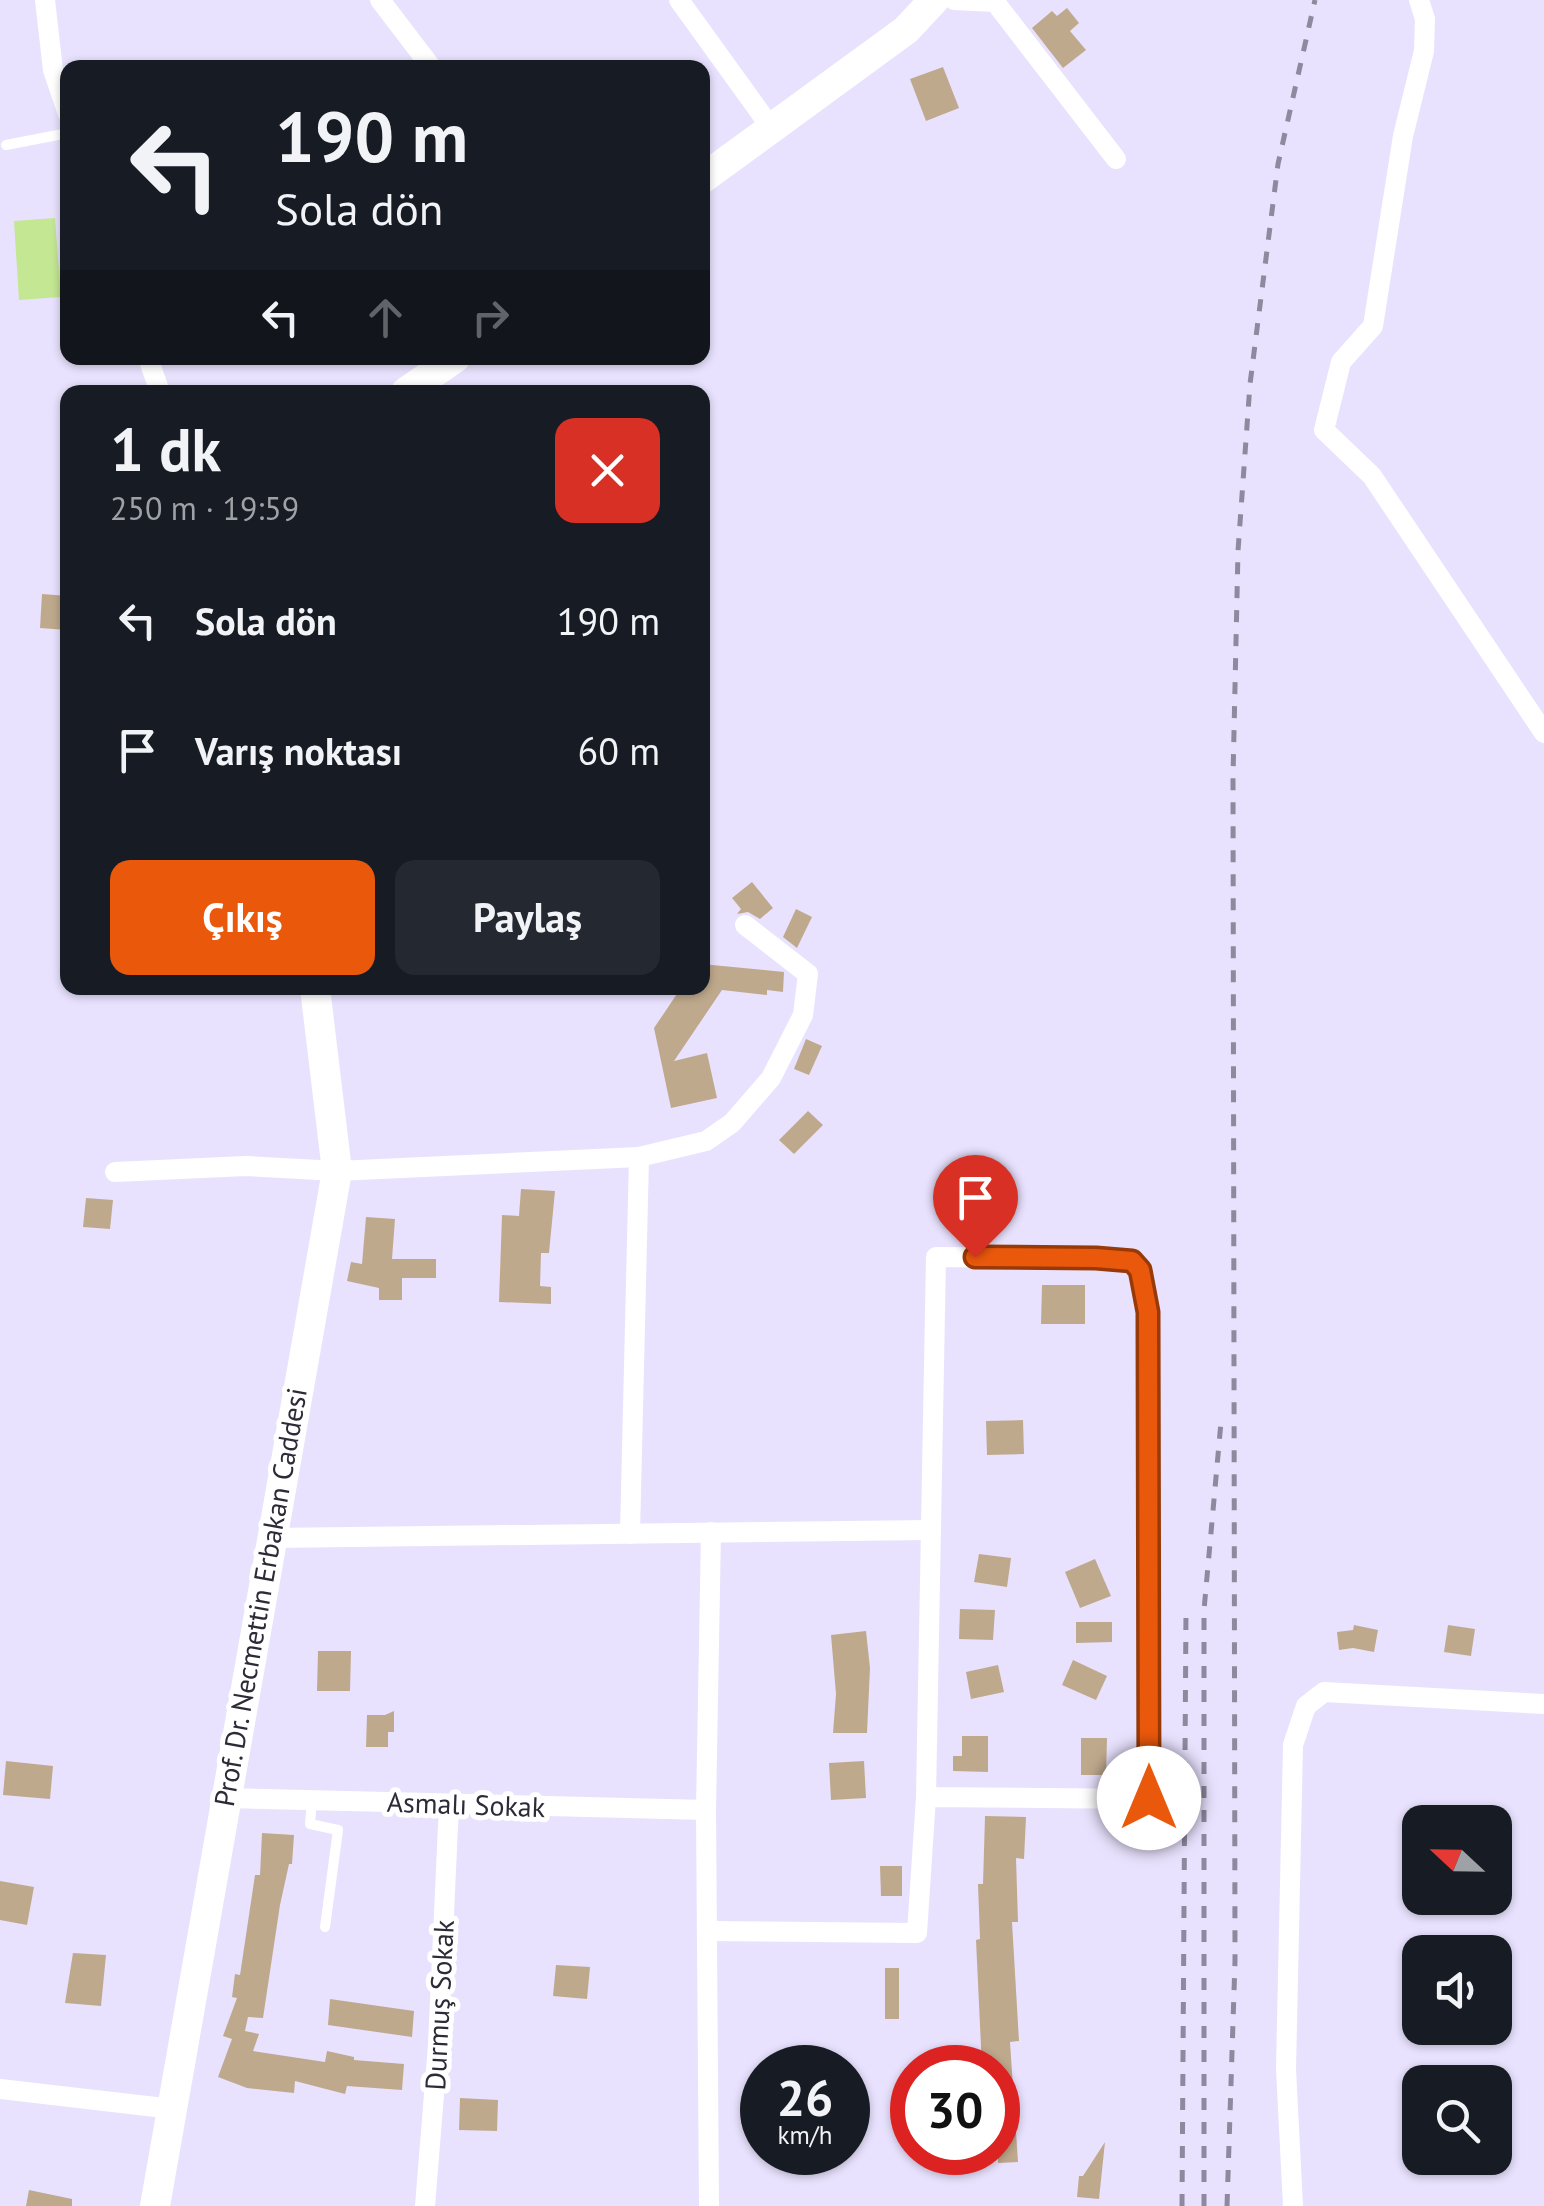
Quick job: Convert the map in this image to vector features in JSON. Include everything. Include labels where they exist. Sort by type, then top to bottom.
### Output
[{"type":"street","points":[[45,0],[53,70],[60,91]]},
{"type":"street","points":[[380,0],[426,60]]},
{"type":"street","points":[[678,0],[772,128]]},
{"type":"street","points":[[710,173],[906,30],[934,0]]},
{"type":"street","points":[[954,0],[1001,1],[1116,159]]},
{"type":"street","points":[[1419,0],[1425,19],[1424,51],[1401,143],[1374,326],[1341,362],[1324,430],[1372,476],[1544,733]]},
{"type":"street","points":[[416,385],[445,365]]},
{"type":"street","points":[[115,1172],[246,1166],[337,1171],[639,1157],[706,1141],[732,1123],[770,1078],[804,1014],[808,974],[744,925]]},
{"type":"street","name":"Prof. Dr. Necmettin Erbakan Caddesi","points":[[156,2206],[337,1171],[316,995]]},
{"type":"street","points":[[630,1534],[639,1157]]},
{"type":"street","points":[[708,1932],[916,1933],[926,1797],[936,1257],[1132,1261],[1140,1270],[1148,1312],[1149,1798],[926,1797]]},
{"type":"street","points":[[271,1538],[931,1530]]},
{"type":"street","points":[[710,2206],[706,1810],[712,1532]]},
{"type":"street","points":[[1293,2206],[1286,2069],[1293,1745],[1306,1706],[1324,1692],[1544,1704]]},
{"type":"street","name":"Asmalı Sokak","points":[[226,1798],[706,1810]]},
{"type":"street","name":"Durmuş Sokak","points":[[424,2206],[438,2045],[449,1804]]},
{"type":"street","points":[[0,2089],[173,2109]]},
{"type":"lane","points":[[6,145],[60,135]]},
{"type":"lane","points":[[312,1799],[310,1824],[338,1830],[326,1926]]},
{"type":"green space","points":[[55,218],[60,297],[19,300],[14,221]]},
{"type":"building","points":[[1067,8],[1079,23],[1070,31],[1086,50],[1063,68],[1032,28],[1052,11],[1057,16]]},
{"type":"building","points":[[943,67],[959,108],[926,121],[910,79]]},
{"type":"building","points":[[42,594],[60,595],[60,629],[40,628]]},
{"type":"building","points":[[752,882],[773,908],[760,919],[748,912],[737,914],[741,909],[732,898]]},
{"type":"building","points":[[796,909],[812,917],[797,948],[783,937]]},
{"type":"building","points":[[710,965],[784,972],[783,992],[767,990],[767,995],[722,990],[674,1061],[707,1053],[717,1098],[671,1108],[654,1028],[676,995],[710,995]]},
{"type":"building","points":[[806,1039],[822,1046],[809,1075],[794,1069]]},
{"type":"building","points":[[808,1111],[823,1125],[794,1154],[779,1140]]},
{"type":"building","points":[[521,1189],[555,1191],[549,1253],[541,1253],[540,1286],[551,1287],[551,1304],[499,1302],[502,1215],[519,1216]]},
{"type":"building","points":[[86,1198],[113,1200],[110,1229],[83,1227]]},
{"type":"building","points":[[366,1217],[395,1219],[392,1259],[436,1259],[436,1278],[402,1278],[402,1300],[379,1300],[379,1288],[347,1281],[351,1262],[362,1264]]},
{"type":"building","points":[[1042,1285],[1085,1285],[1085,1324],[1041,1324]]},
{"type":"building","points":[[1023,1420],[1024,1454],[987,1455],[986,1421]]},
{"type":"building","points":[[979,1554],[1011,1558],[1007,1587],[974,1582]]},
{"type":"building","points":[[1095,1559],[1111,1596],[1080,1608],[1065,1572]]},
{"type":"building","points":[[960,1609],[995,1610],[993,1640],[959,1639]]},
{"type":"building","points":[[1076,1622],[1112,1622],[1112,1642],[1076,1643]]},
{"type":"building","points":[[1354,1625],[1378,1630],[1374,1652],[1339,1650],[1337,1632],[1353,1630]]},
{"type":"building","points":[[1448,1625],[1475,1629],[1471,1656],[1444,1652]]},
{"type":"building","points":[[866,1631],[870,1668],[867,1733],[833,1733],[836,1694],[831,1635]]},
{"type":"building","points":[[318,1651],[351,1651],[350,1691],[317,1691]]},
{"type":"building","points":[[1073,1660],[1107,1676],[1096,1700],[1062,1685]]},
{"type":"building","points":[[998,1665],[1004,1692],[971,1699],[966,1672]]},
{"type":"building","points":[[394,1711],[394,1732],[388,1732],[388,1747],[366,1747],[367,1715]]},
{"type":"building","points":[[962,1736],[988,1736],[988,1772],[953,1771],[953,1756],[962,1756]]},
{"type":"building","points":[[1081,1738],[1107,1738],[1106,1775],[1081,1775]]},
{"type":"building","points":[[6,1761],[53,1766],[50,1799],[3,1795]]},
{"type":"building","points":[[864,1761],[866,1798],[831,1800],[829,1763]]},
{"type":"building","points":[[985,1816],[1026,1817],[1024,1859],[1016,1858],[1018,1922],[1012,1922],[1019,2041],[1010,2045],[981,2045],[976,1940],[980,1939],[978,1884],[983,1884]]},
{"type":"building","points":[[262,1833],[294,1835],[263,2018],[248,2017],[245,2031],[259,2034],[253,2051],[325,2062],[327,2051],[354,2060],[404,2064],[402,2090],[347,2086],[345,2094],[295,2081],[294,2093],[247,2088],[218,2077],[232,2039],[223,2036],[237,1998],[232,1997],[235,1974],[240,1975],[255,1875],[260,1875]]},
{"type":"building","points":[[880,1866],[902,1866],[902,1896],[881,1896]]},
{"type":"building","points":[[0,1881],[34,1887],[27,1925],[0,1920]]},
{"type":"building","points":[[73,1953],[106,1955],[101,2006],[65,2003]]},
{"type":"building","points":[[556,1965],[590,1967],[587,1999],[553,1996]]},
{"type":"building","points":[[885,1968],[899,1968],[899,2019],[885,2019]]},
{"type":"building","points":[[330,1999],[414,2011],[412,2037],[328,2025]]},
{"type":"building","points":[[460,2098],[498,2100],[497,2131],[459,2130]]},
{"type":"building","points":[[1105,2142],[1099,2199],[1077,2197],[1079,2176],[1083,2176]]},
{"type":"building","points":[[29,2190],[72,2199],[72,2206],[26,2206]]},
{"type":"railway","points":[[1227,2206],[1235,1961],[1233,777],[1238,551],[1250,384],[1278,164],[1315,0]]},
{"type":"railway","points":[[1204,2206],[1204,1610],[1221,1422]]},
{"type":"railway","points":[[1182,2206],[1186,1610]]},
{"type":"route","points":[[975,1257],[1096,1258],[1132,1261],[1140,1270],[1148,1312],[1149,1798]]}]
